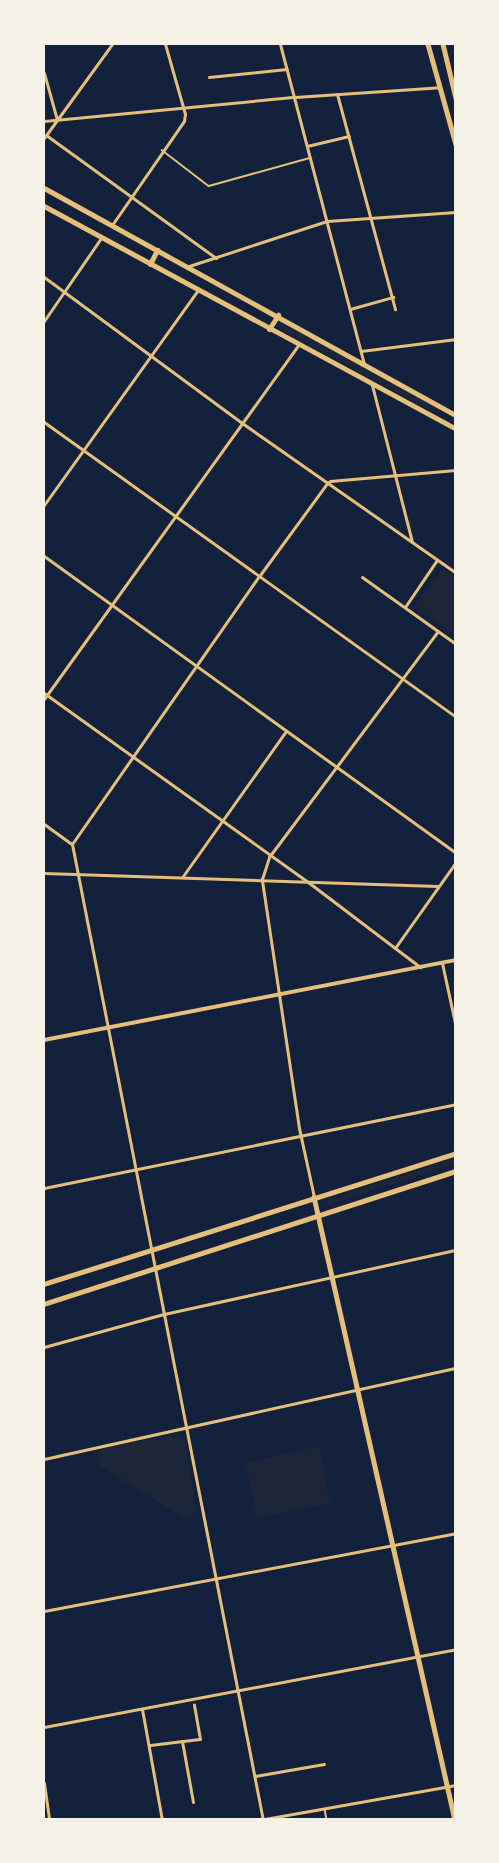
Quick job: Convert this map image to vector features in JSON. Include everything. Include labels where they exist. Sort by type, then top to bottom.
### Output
[{"type":"main road","points":[[428,44],[456,144]]},
{"type":"main road","points":[[443,44],[456,98]]},
{"type":"main road","points":[[44,188],[456,415]]},
{"type":"main road","points":[[44,206],[456,429]]},
{"type":"main road","points":[[150,264],[157,250]]},
{"type":"main road","points":[[268,329],[278,315]]},
{"type":"main road","points":[[441,421],[448,411]]},
{"type":"main road","points":[[44,1284],[151,1248],[456,1153]]},
{"type":"main road","points":[[44,1304],[456,1171]]},
{"type":"main road","points":[[314,1197],[455,1820]]},
{"type":"street","points":[[111,44],[45,137],[216,258]]},
{"type":"street","points":[[112,225],[184,121],[183,108],[165,44]]},
{"type":"street","points":[[280,44],[364,365]]},
{"type":"street","points":[[209,77],[287,69]]},
{"type":"street","points":[[44,73],[57,120]]},
{"type":"street","points":[[44,121],[294,97],[441,87]]},
{"type":"street","points":[[337,94],[395,309]]},
{"type":"street","points":[[307,146],[349,136]]},
{"type":"street","points":[[188,266],[327,221],[456,212]]},
{"type":"street","points":[[44,321],[101,238]]},
{"type":"street","points":[[44,277],[242,423],[456,573]]},
{"type":"street","points":[[44,505],[199,290]]},
{"type":"street","points":[[350,309],[393,297]]},
{"type":"street","points":[[361,351],[456,339]]},
{"type":"street","points":[[44,699],[45,694],[298,345]]},
{"type":"street","points":[[371,383],[412,543]]},
{"type":"street","points":[[44,422],[174,516],[260,574],[456,717]]},
{"type":"street","points":[[72,844],[260,574],[328,482],[456,470]]},
{"type":"street","points":[[44,556],[456,853]]},
{"type":"street","points":[[405,608],[437,560]]},
{"type":"street","points":[[362,578],[456,644]]},
{"type":"street","points":[[314,1197],[301,1136],[262,879],[269,857],[438,631]]},
{"type":"street","points":[[45,694],[269,857],[308,882],[420,967]]},
{"type":"street","points":[[182,877],[286,731]]},
{"type":"street","points":[[44,824],[72,844],[217,1578],[255,1776],[261,1819],[456,1785]]},
{"type":"street","points":[[395,948],[456,862]]},
{"type":"street","points":[[44,873],[438,886]]},
{"type":"street","points":[[44,1040],[456,960]]},
{"type":"street","points":[[442,963],[456,1028]]},
{"type":"street","points":[[44,1188],[456,1104]]},
{"type":"street","points":[[44,1347],[164,1314],[456,1250]]},
{"type":"street","points":[[44,1459],[456,1368]]},
{"type":"street","points":[[44,1611],[456,1533]]},
{"type":"street","points":[[44,1727],[456,1649]]},
{"type":"street","points":[[150,1745],[200,1739],[194,1705]]},
{"type":"street","points":[[142,1709],[162,1820]]},
{"type":"street","points":[[182,1741],[193,1802]]},
{"type":"street","points":[[255,1776],[324,1764]]},
{"type":"street","points":[[44,1783],[49,1820]]},
{"type":"lane","points":[[162,150],[209,186],[310,158]]},
{"type":"lane","points":[[325,1808],[327,1820]]},
{"type":"shaded area","points":[[282,323],[435,407],[440,412],[434,413],[280,329],[277,324]]},
{"type":"shaded area","points":[[443,569],[455,578],[455,635],[414,606]]},
{"type":"shaded area","points":[[455,1158],[455,1164],[328,1205],[326,1203],[329,1199]]},
{"type":"shaded area","points":[[175,1434],[182,1436],[186,1445],[196,1510],[186,1519],[100,1466],[95,1458],[103,1448]]},
{"type":"shaded area","points":[[319,1446],[330,1503],[257,1518],[246,1463]]}]
